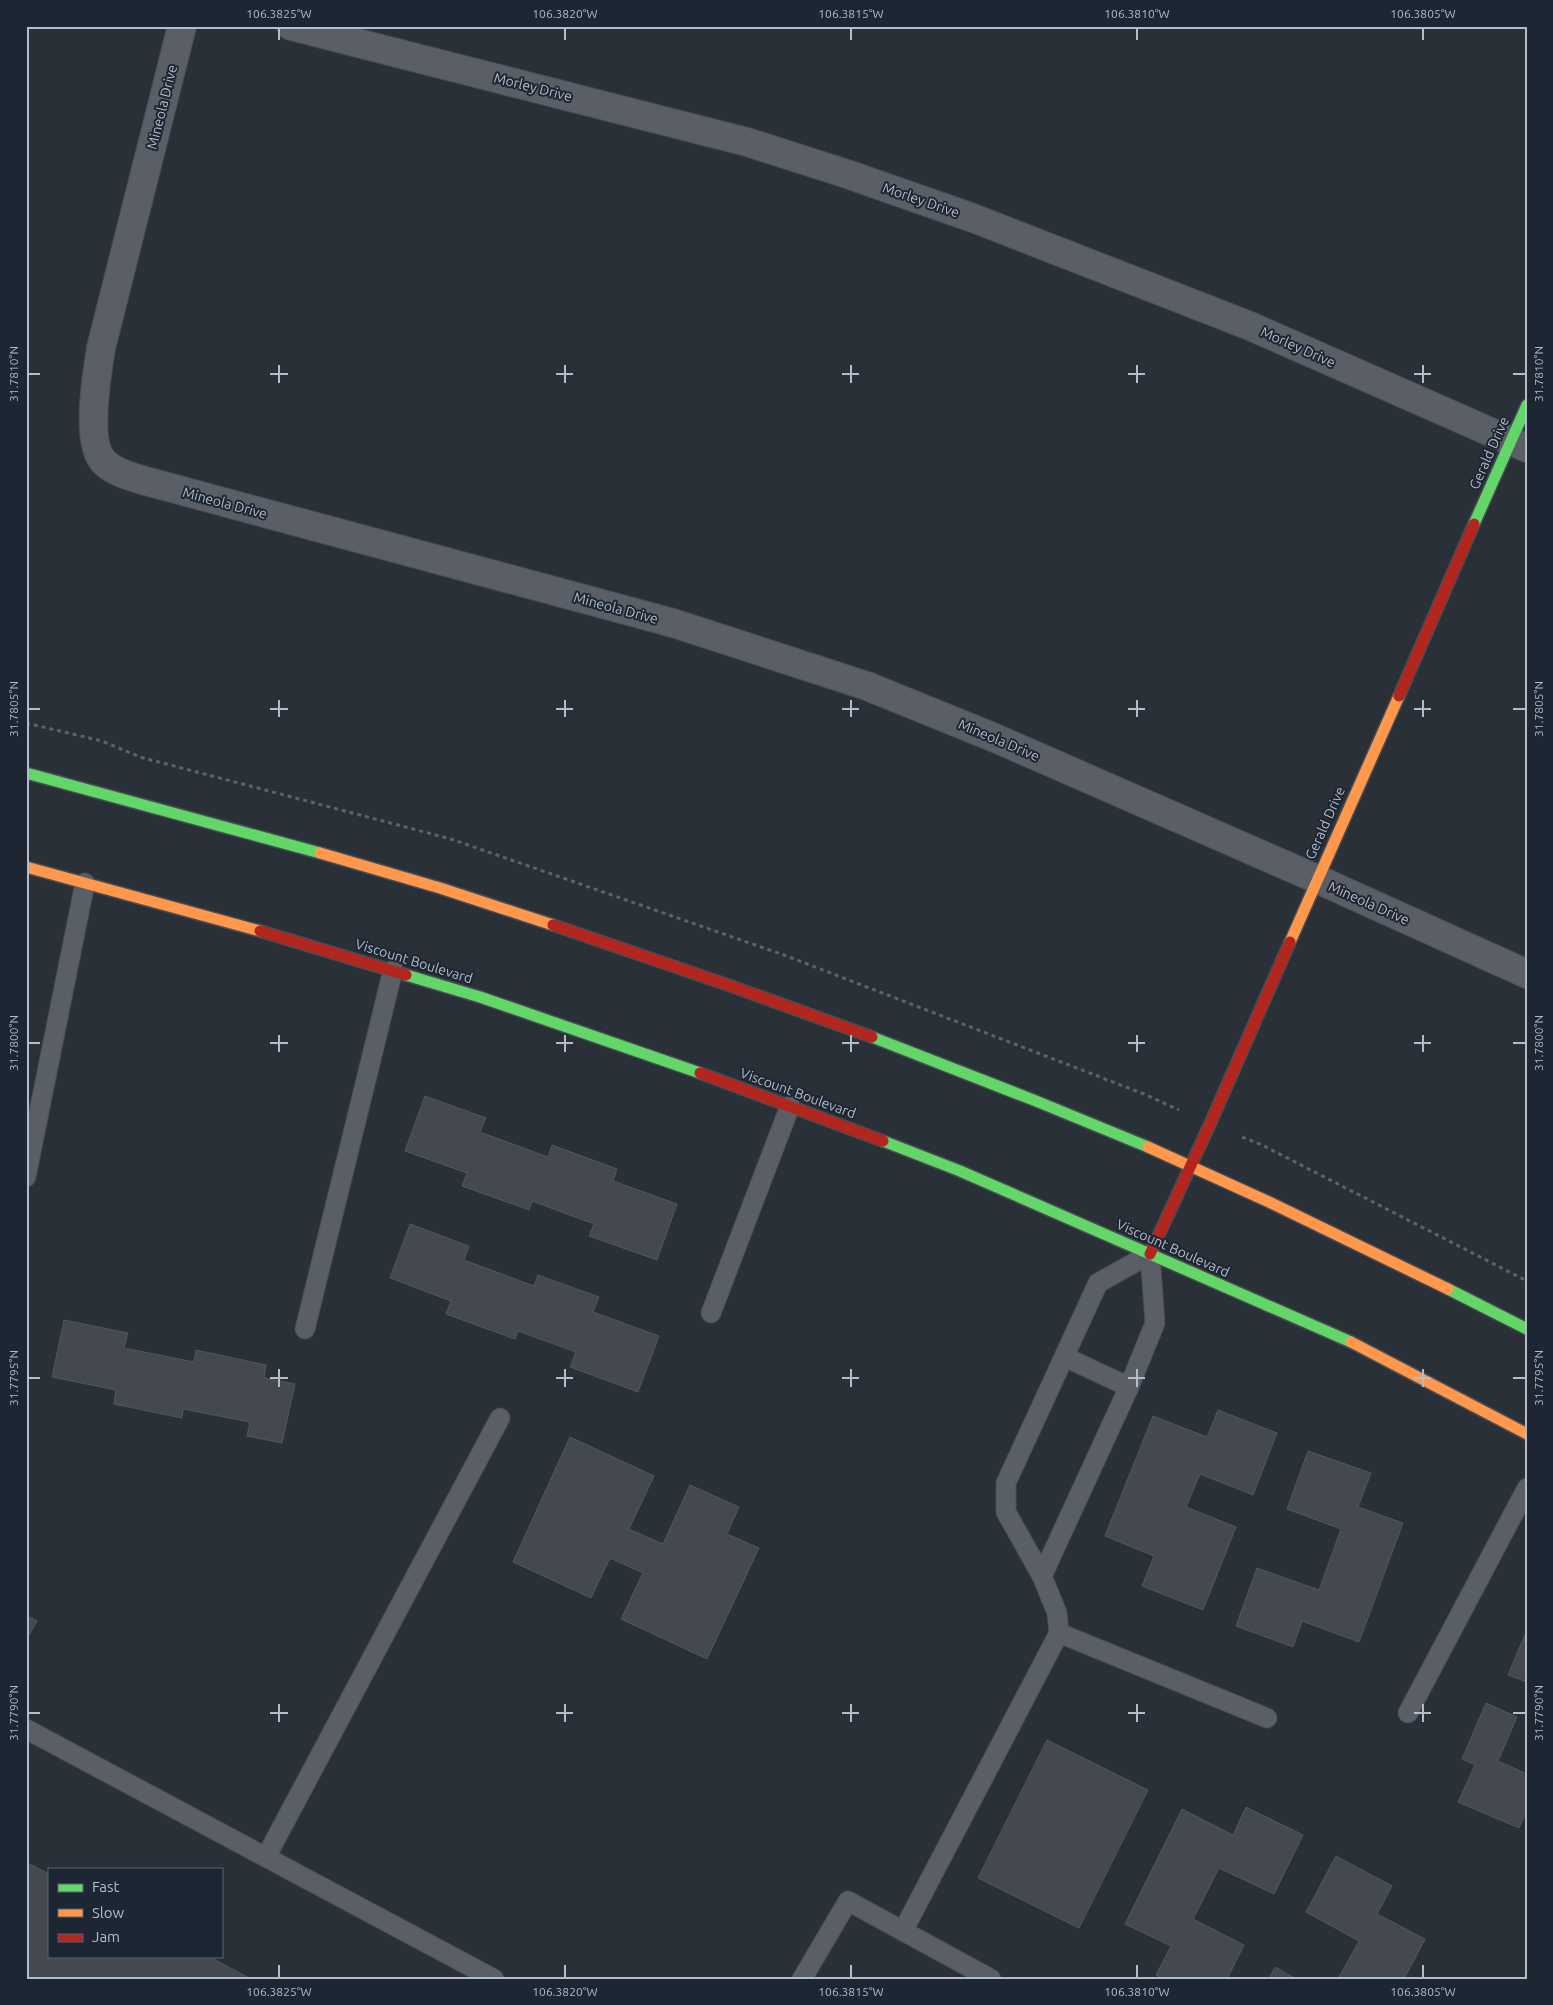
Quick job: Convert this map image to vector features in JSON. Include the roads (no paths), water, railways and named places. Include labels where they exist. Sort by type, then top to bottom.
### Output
[{"type":"main road","name":"Gerald Drive","points":[[1150,1254],[1317,879],[1519,444],[1527,405]]},
{"type":"main road","points":[[26,773],[277,840],[496,906],[653,958],[879,1039],[1114,1133],[1190,1167],[1329,1230],[1527,1329]]},
{"type":"main road","name":"Viscount Boulevard","points":[[26,867],[209,916],[480,997],[790,1106],[951,1168],[1333,1333],[1527,1434]]},
{"type":"street","name":"Mineola Drive","points":[[182,26],[101,348],[94,395],[94,435],[102,460],[111,469],[142,480],[673,623],[867,686],[995,738],[1317,879],[1527,974]]},
{"type":"street","name":"Morley Drive","points":[[291,26],[747,142],[847,174],[972,218],[1250,326],[1519,444]]},
{"type":"lane","points":[[26,1177],[32,1124],[86,883]]},
{"type":"lane","points":[[305,1329],[393,970]]},
{"type":"lane","points":[[711,1313],[790,1106]]},
{"type":"lane","points":[[903,1931],[1059,1633],[1057,1612],[1042,1576],[1006,1512],[1006,1483],[1098,1283],[1150,1254],[1155,1323],[1129,1387],[1042,1576]]},
{"type":"lane","points":[[1065,1357],[1129,1387]]},
{"type":"lane","points":[[266,1857],[500,1418]]},
{"type":"lane","points":[[1408,1713],[1527,1488]]},
{"type":"lane","points":[[1059,1633],[1267,1718]]},
{"type":"lane","points":[[26,1729],[494,1979]]},
{"type":"lane","points":[[802,1979],[848,1901],[992,1979]]}]
